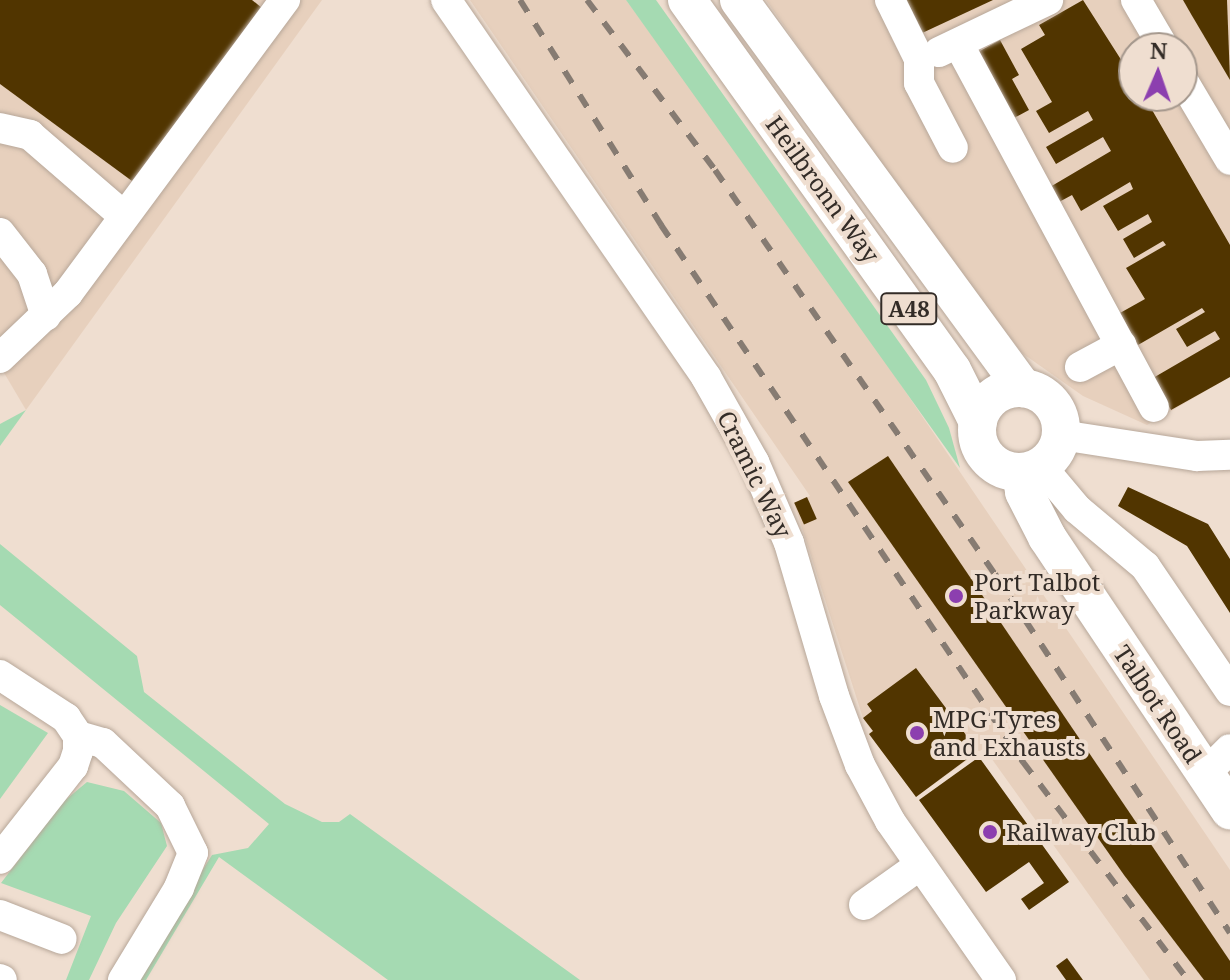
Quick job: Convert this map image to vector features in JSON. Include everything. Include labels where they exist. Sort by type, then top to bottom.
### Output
[{"type":"main road","name":"Heilbronn Way","points":[[687,0],[952,370],[978,422]]},
{"type":"main road","name":"Heilbronn Way","points":[[739,0],[1023,388]]},
{"type":"main road","points":[[1023,388],[1048,398],[1061,421],[1058,448],[1031,469],[1004,469],[985,454],[978,422],[989,400],[1023,388]]},
{"type":"main road","name":"Talbot Road","points":[[1031,469],[1024,492],[1047,537],[1217,762],[1230,810]]},
{"type":"street","points":[[0,358],[46,316],[285,0]]},
{"type":"street","name":"Cramic Way","points":[[446,0],[706,377],[754,462],[789,543],[834,696],[860,765],[920,865],[1001,980]]},
{"type":"street","points":[[890,0],[919,59],[919,83],[953,148]]},
{"type":"street","points":[[919,59],[959,45],[1048,0]]},
{"type":"street","points":[[1136,0],[1155,32]]},
{"type":"street","points":[[959,45],[1154,407]]},
{"type":"street","points":[[1198,106],[1230,160]]},
{"type":"street","points":[[0,128],[30,135],[124,216]]},
{"type":"street","points":[[0,233],[32,274],[46,316]]},
{"type":"street","points":[[1080,367],[1121,345]]},
{"type":"street","points":[[1061,435],[1197,456],[1230,455]]},
{"type":"street","points":[[1031,469],[1145,566],[1230,691]]},
{"type":"street","points":[[0,675],[66,718],[78,736],[103,743],[170,806],[193,853],[179,888],[123,980]]},
{"type":"street","points":[[0,859],[73,766],[78,736]]},
{"type":"street","points":[[864,905],[920,865]]},
{"type":"street","points":[[0,915],[62,939]]},
{"type":"shaded area","points":[[0,0],[322,0],[26,410],[0,366]]},
{"type":"shaded area","points":[[470,0],[626,0],[825,273],[1230,870],[1230,980],[1150,980],[984,748],[916,797],[869,734],[872,731],[863,718],[794,503],[810,496]]},
{"type":"shaded area","points":[[766,0],[1230,0],[1230,377],[1147,425],[1083,396],[1022,353],[916,214]]},
{"type":"green space","points":[[626,0],[656,0],[926,380],[949,428],[960,468]]},
{"type":"green space","points":[[26,410],[0,446],[0,424]]},
{"type":"green space","points":[[0,544],[137,656],[144,692],[285,804],[322,822],[339,822],[350,814],[580,980],[388,980],[219,857],[146,980],[134,980],[212,855],[248,848],[269,824],[0,605]]},
{"type":"green space","points":[[0,705],[48,733],[0,799]]},
{"type":"green space","points":[[87,782],[124,791],[161,823],[167,846],[116,923],[89,980],[66,980],[91,916],[1,883],[63,802]]},
{"type":"building","points":[[0,0],[252,0],[262,8],[132,181],[0,84]]},
{"type":"building","points":[[905,0],[993,0],[920,34]]},
{"type":"building","points":[[1083,0],[1118,55],[1118,112],[1153,112],[1230,245],[1230,377],[1171,410],[1153,378],[1220,339],[1215,331],[1187,347],[1176,329],[1205,312],[1202,308],[1138,345],[1120,313],[1145,299],[1126,268],[1166,245],[1163,241],[1134,258],[1123,239],[1152,222],[1148,214],[1118,231],[1103,206],[1133,189],[1130,182],[1081,211],[1072,195],[1059,202],[1050,187],[1111,151],[1103,137],[1056,164],[1046,147],[1093,120],[1088,111],[1049,133],[1036,111],[1052,102],[1021,49],[1045,35],[1039,25]]},
{"type":"building","points":[[1183,0],[1227,0],[1230,80],[1191,14]]},
{"type":"building","points":[[1000,40],[1019,75],[1012,79],[1029,110],[1014,118],[978,52]]},
{"type":"building","points":[[888,456],[1230,961],[1230,980],[1204,980],[1124,875],[848,482]]},
{"type":"building","points":[[1128,487],[1208,524],[1230,559],[1230,613],[1187,546],[1118,506]]},
{"type":"building","points":[[807,497],[817,519],[804,525],[794,503]]},
{"type":"building","points":[[916,668],[978,751],[916,797],[869,734],[873,731],[863,718],[872,711],[867,704]]},
{"type":"building","points":[[979,757],[1069,882],[1029,910],[1021,899],[1044,883],[1029,862],[986,892],[919,800]]},
{"type":"building","points":[[1067,958],[1083,980],[1066,980],[1056,966]]},
{"type":"railway","points":[[520,0],[661,225],[1023,762],[1188,980]]},
{"type":"railway","points":[[587,0],[715,170],[995,574],[1230,933]]},
{"type":"place","name":"Port Talbot Parkway","points":[[956,596]]},
{"type":"place","name":"MPG Tyres and Exhausts","points":[[917,733]]},
{"type":"place","name":"Railway Club","points":[[990,832]]}]
